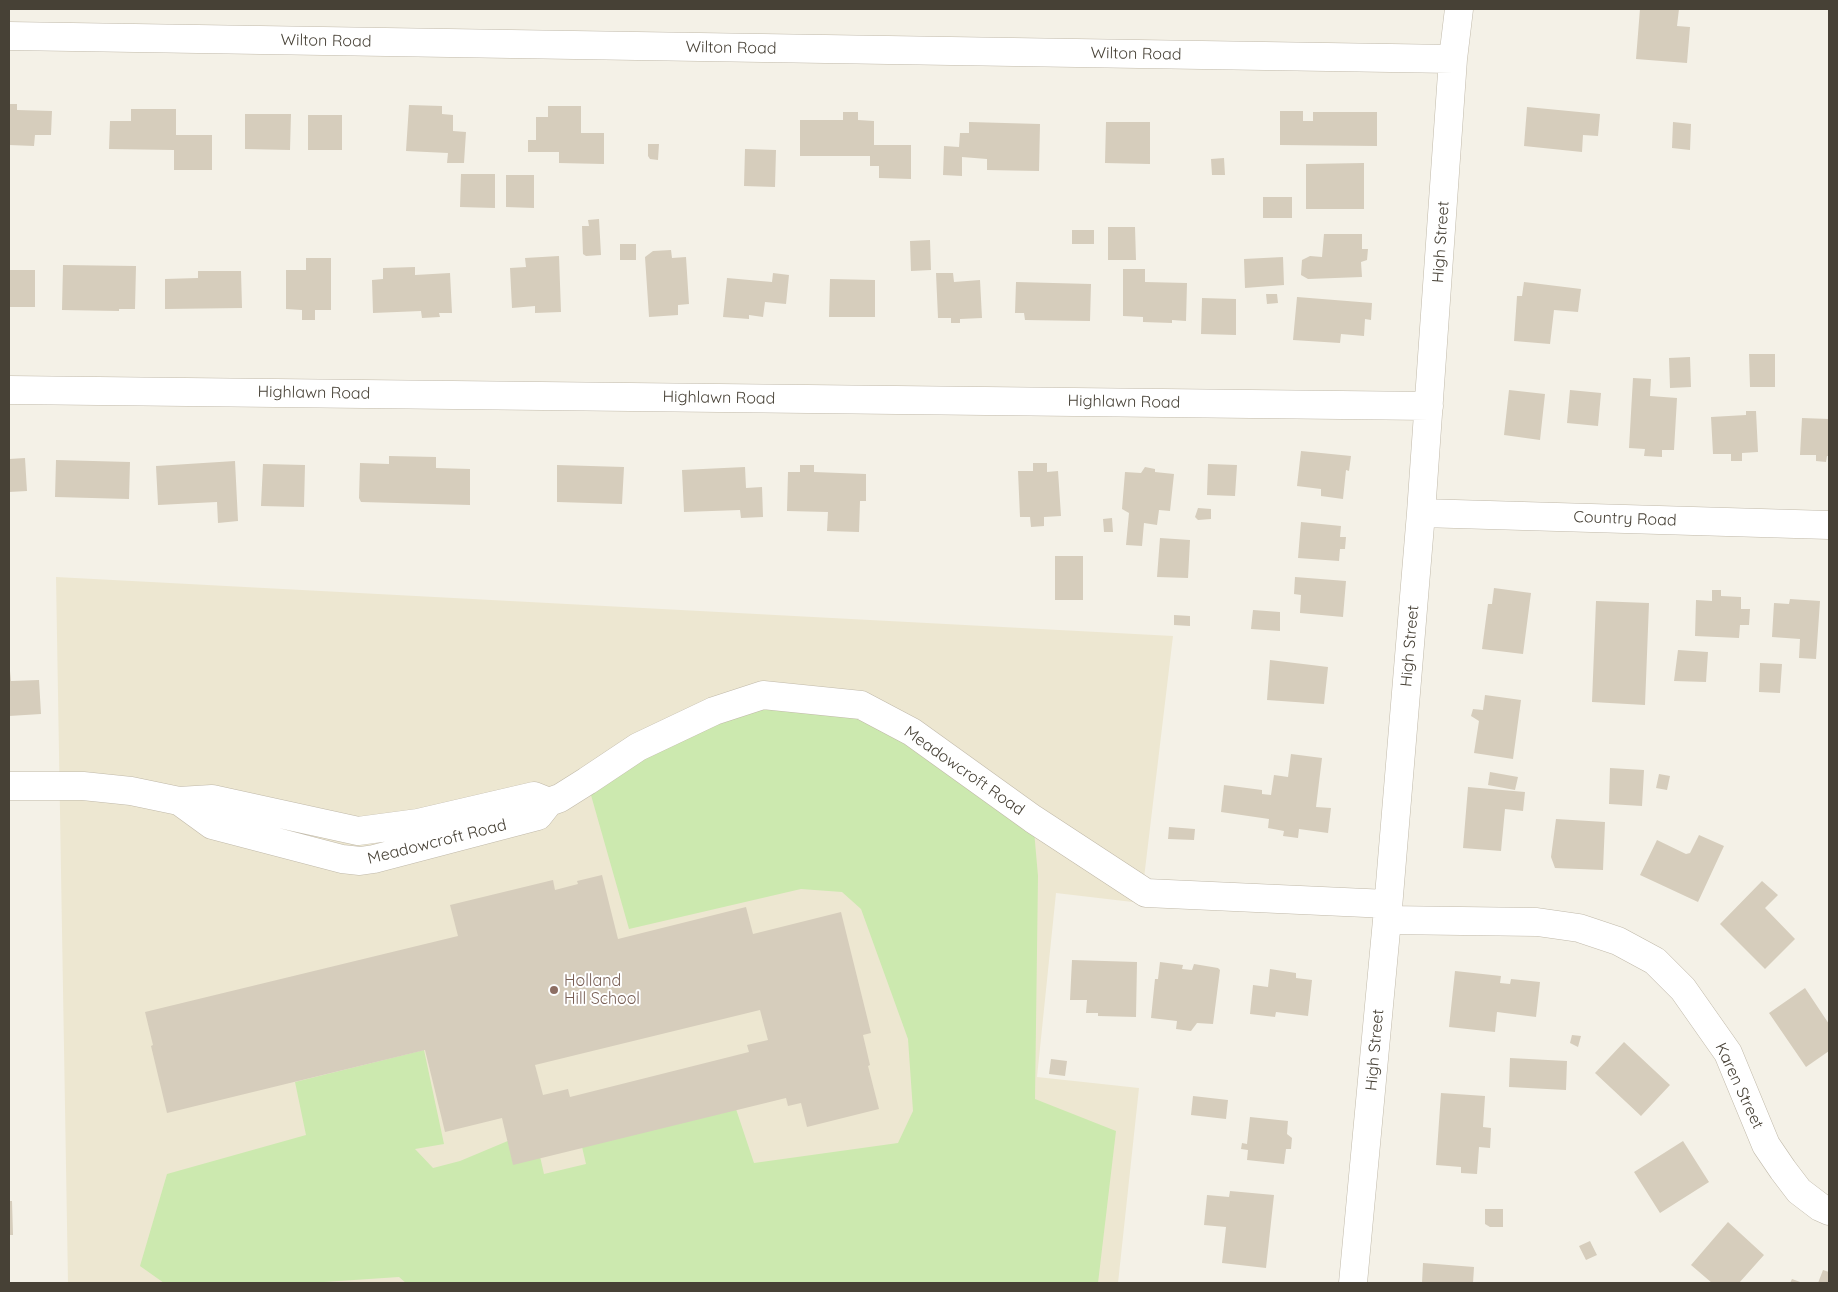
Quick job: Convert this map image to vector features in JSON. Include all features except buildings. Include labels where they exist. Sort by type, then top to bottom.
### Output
[{"type":"street","name":"High Street","points":[[1353,1283],[1421,513],[1458,9]]},
{"type":"street","name":"Wilton Road","points":[[9,36],[1453,59]]},
{"type":"street","name":"Highlawn Road","points":[[9,390],[1429,406]]},
{"type":"street","name":"Country Road","points":[[1421,513],[1829,525]]},
{"type":"street","name":"Meadowcroft Road","points":[[9,786],[83,786],[131,791],[179,801],[212,799],[358,830],[418,823],[534,796],[549,802],[560,798],[638,746],[714,711],[763,695],[861,705],[912,732],[1033,819],[1146,893],[1387,912]]},
{"type":"street","name":"Karen Street","points":[[1387,912],[1537,922],[1579,928],[1618,941],[1655,961],[1683,989],[1728,1053],[1766,1145],[1782,1170],[1799,1191],[1820,1207],[1829,1211]]},
{"type":"shaded area","name":"Holland Hill School","points":[[56,577],[1173,636],[1141,903],[1056,893],[1037,1077],[1139,1088],[1118,1283],[68,1283]]},
{"type":"green space","points":[[861,705],[1033,819],[1038,876],[1035,1099],[1116,1131],[1098,1283],[406,1283],[399,1277],[309,1283],[164,1283],[140,1266],[167,1174],[306,1135],[295,1082],[424,1050],[444,1144],[415,1149],[433,1168],[460,1161],[534,1130],[544,1174],[586,1164],[576,1121],[729,1088],[754,1163],[898,1143],[913,1111],[908,1039],[861,909],[842,892],[801,889],[629,929],[587,781],[714,711]]},
{"type":"place","name":"Holland Hill School","points":[[554,990]]}]
